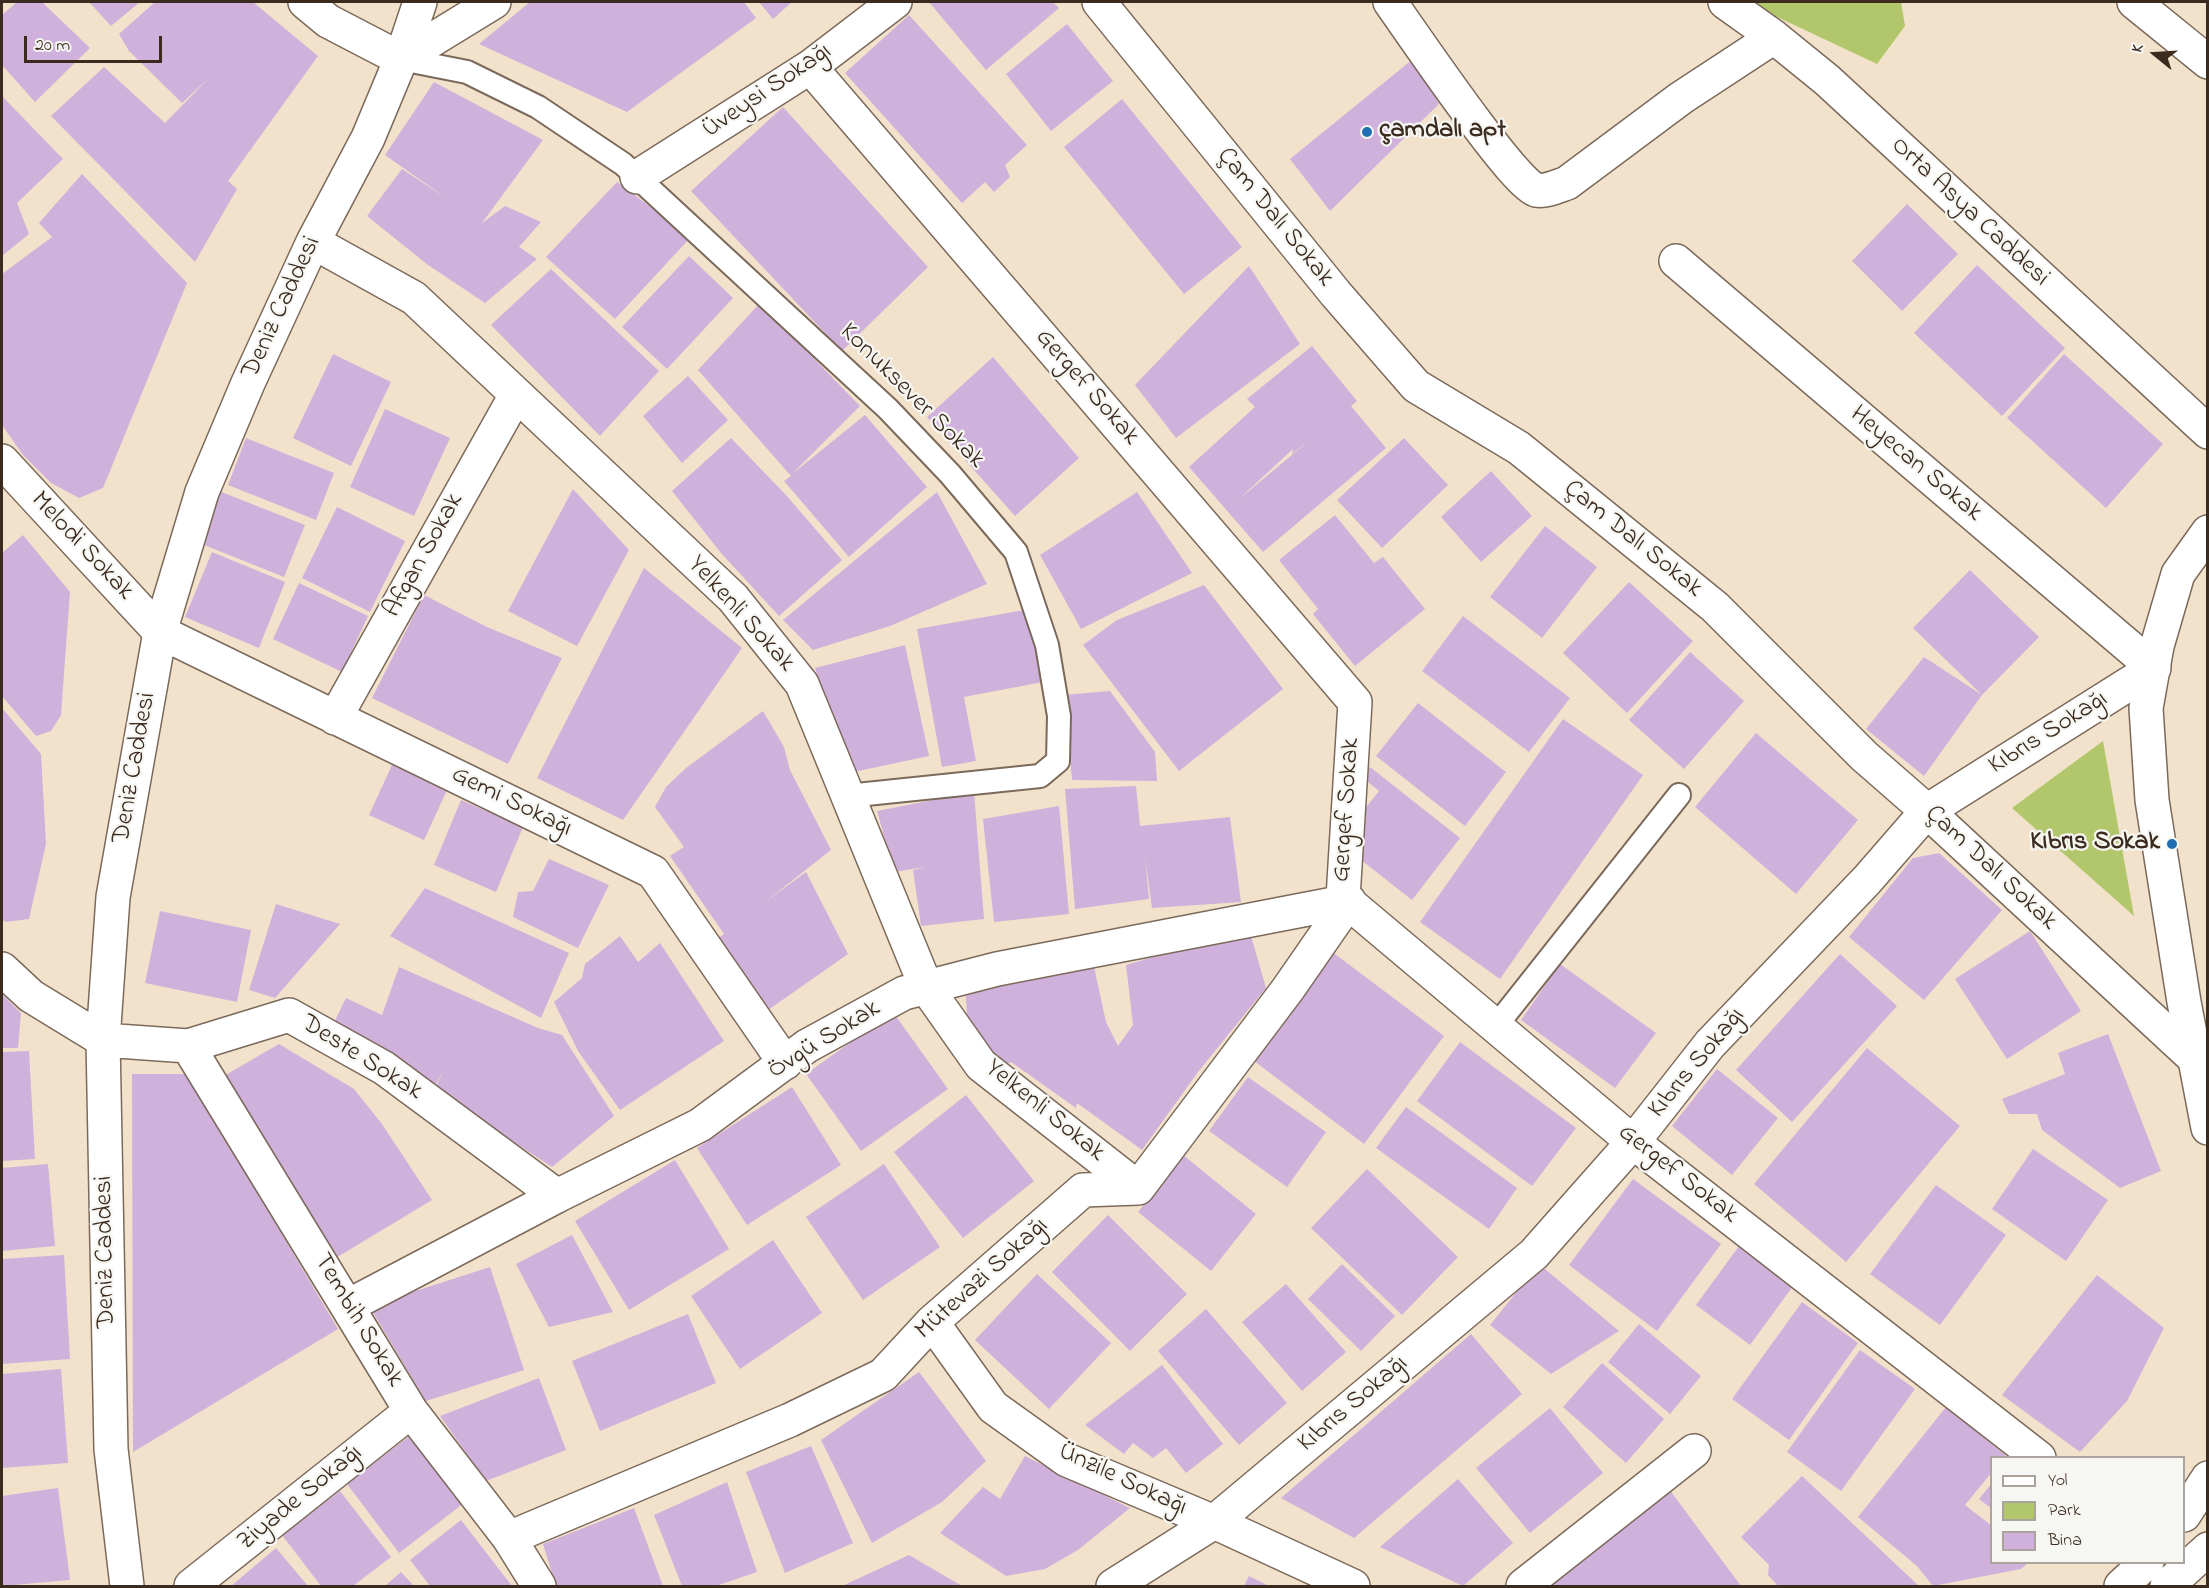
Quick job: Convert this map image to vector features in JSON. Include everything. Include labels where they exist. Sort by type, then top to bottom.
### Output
[{"type":"street","points":[[305,2],[328,21],[401,59],[494,2]]},
{"type":"street","name":"Deniz Caddesi","points":[[127,1587],[111,1449],[103,1040],[113,897],[160,633],[202,492],[248,383],[313,242],[368,138],[401,59],[420,2]]},
{"type":"street","name":"Üveysi Sokağı","points":[[637,177],[810,67],[895,2]]},
{"type":"street","name":"Çam Dalı Sokak","points":[[1099,2],[1336,294],[1416,386],[1519,448],[1715,607],[1864,756],[1927,810],[2194,1058]]},
{"type":"street","points":[[1390,2],[1470,114],[1524,183],[1537,190],[1552,189],[1567,183],[1681,98],[1774,37]]},
{"type":"street","name":"Orta Asya Caddesi","points":[[1725,2],[1774,37],[1827,80],[2208,432]]},
{"type":"street","points":[[2134,2],[2208,62]]},
{"type":"street","name":"Gergef Sokak","points":[[810,67],[1355,702],[1343,898],[1633,1142],[2036,1456]]},
{"type":"street","name":"Yelkenli Sokak","points":[[313,242],[414,298],[733,598],[802,684],[926,987],[981,1065],[1138,1188]]},
{"type":"street","name":"Heyecan Sokak","points":[[1676,261],[2154,668]]},
{"type":"street","name":"Afgan Sokak","points":[[334,717],[516,395]]},
{"type":"street","name":"Melodi Sokak","points":[[2,461],[160,633]]},
{"type":"street","points":[[2208,532],[2178,574],[2146,708],[2152,800],[2194,1058],[2208,1128]]},
{"type":"street","name":"Gemi Sokağı","points":[[160,633],[653,872],[785,1063]]},
{"type":"street","name":"Kıbrıs Sokağı","points":[[1113,1587],[1214,1522],[1534,1254],[1633,1142],[1710,1044],[1867,880],[1927,810],[2154,668]]},
{"type":"street","points":[[1138,1188],[1228,1072],[1348,901]]},
{"type":"street","name":"Övgü Sokak","points":[[348,1306],[557,1196],[700,1125],[807,1046],[904,993],[997,969],[1348,901]]},
{"type":"street","points":[[2,969],[31,996],[103,1040]]},
{"type":"street","name":"Deste Sokak","points":[[103,1040],[188,1046],[289,1015],[384,1068],[557,1196]]},
{"type":"street","name":"Tembih Sokak","points":[[188,1046],[411,1411],[509,1538],[539,1587]]},
{"type":"street","name":"Mütevazi Sokağı","points":[[509,1538],[768,1430],[883,1375],[932,1322],[1083,1190],[1138,1188]]},
{"type":"street","name":"Ünzile Sokağı","points":[[932,1322],[993,1407],[1067,1460],[1214,1522],[1353,1587]]},
{"type":"street","name":"Ziyade Sokağı","points":[[191,1587],[411,1411]]},
{"type":"street","points":[[1523,1587],[1694,1451]]},
{"type":"street","points":[[2185,1513],[2208,1478]]},
{"type":"street","points":[[2167,1587],[2208,1549]]},
{"type":"street","points":[[2121,1587],[2146,1564]]},
{"type":"lane","name":"Konuksever Sokak","points":[[401,59],[467,72],[538,107],[623,164],[888,409],[950,474],[1016,552],[1047,645],[1059,716],[1058,761],[1040,776],[847,796]]},
{"type":"lane","points":[[1496,1026],[1679,795]]},
{"type":"green space","points":[[1756,2],[1901,2],[1905,26],[1877,64],[1773,15]]},
{"type":"green space","points":[[2103,741],[2134,916],[2012,808]]},
{"type":"building","points":[[17,2],[42,2],[90,48],[35,102],[2,65],[2,15]]},
{"type":"building","points":[[89,2],[140,2],[111,26]]},
{"type":"building","points":[[155,2],[253,2],[318,56],[228,181],[237,189],[195,262],[51,116],[104,67],[165,123],[208,79],[182,103],[129,51],[119,34]]},
{"type":"building","points":[[530,2],[744,2],[756,18],[627,112],[479,44]]},
{"type":"building","points":[[759,2],[792,2],[773,19]]},
{"type":"building","points":[[929,2],[1053,2],[1059,8],[986,70]]},
{"type":"building","points":[[909,15],[1027,145],[1005,165],[1010,177],[994,192],[985,182],[962,203],[845,73]]},
{"type":"building","points":[[1067,24],[1113,81],[1051,131],[1006,74]]},
{"type":"building","name":"çamdalı apt","points":[[1413,59],[1439,104],[1330,211],[1290,159]]},
{"type":"building","points":[[434,82],[543,140],[482,223],[505,206],[541,222],[519,247],[537,259],[485,303],[428,265],[367,216],[402,169],[446,198],[385,155]]},
{"type":"building","points":[[2,96],[63,159],[17,203],[29,234],[2,256]]},
{"type":"building","points":[[1122,99],[1242,247],[1184,294],[1064,147]]},
{"type":"building","points":[[783,107],[928,267],[842,351],[691,191]]},
{"type":"building","points":[[82,174],[187,283],[103,488],[79,498],[51,483],[23,455],[2,425],[2,274],[52,237],[39,223]]},
{"type":"building","points":[[617,182],[691,237],[615,319],[546,257]]},
{"type":"building","points":[[1907,204],[1958,254],[1902,311],[1852,261]]},
{"type":"building","points":[[689,256],[733,298],[667,369],[622,327]]},
{"type":"building","points":[[1977,265],[2065,348],[2002,416],[1914,333]]},
{"type":"building","points":[[1249,266],[1300,344],[1176,438],[1135,385]]},
{"type":"building","points":[[551,269],[659,371],[600,436],[491,325]]},
{"type":"building","points":[[760,303],[860,406],[792,474],[865,415],[927,487],[849,557],[784,481],[791,476],[698,370]]},
{"type":"building","points":[[1312,346],[1357,401],[1351,406],[1386,448],[1263,552],[1189,467],[1255,407],[1247,399]],"holes":[[[1311,439],[1238,500],[1293,449],[1292,454]]]},
{"type":"building","points":[[333,354],[391,382],[351,466],[293,438]]},
{"type":"building","points":[[2064,354],[2163,444],[2106,508],[2007,418]]},
{"type":"building","points":[[993,357],[1079,458],[1015,516],[927,417]]},
{"type":"building","points":[[688,376],[728,420],[682,463],[643,416]]},
{"type":"building","points":[[385,409],[450,438],[414,516],[350,487]]},
{"type":"building","points":[[246,438],[334,473],[316,520],[228,485]]},
{"type":"building","points":[[731,438],[786,495],[842,560],[779,616],[721,553],[672,491]]},
{"type":"building","points":[[1404,438],[1448,485],[1382,548],[1337,500]]},
{"type":"building","points":[[1491,471],[1532,516],[1481,562],[1441,517]]},
{"type":"building","points":[[214,489],[305,525],[284,577],[194,541]]},
{"type":"building","points":[[573,489],[629,550],[577,646],[508,611]]},
{"type":"building","points":[[937,492],[987,584],[890,626],[813,650],[783,620]]},
{"type":"building","points":[[1137,492],[1192,573],[1081,629],[1040,555]]},
{"type":"building","points":[[337,507],[405,541],[370,612],[302,578]]},
{"type":"building","points":[[1335,515],[1374,563],[1383,557],[1425,609],[1355,666],[1313,614],[1318,609],[1279,560]]},
{"type":"building","points":[[1545,526],[1597,567],[1542,638],[1490,597]]},
{"type":"building","points":[[23,535],[70,592],[61,715],[51,731],[36,736],[2,696],[2,553]]},
{"type":"building","points":[[212,552],[285,582],[259,648],[185,617]]},
{"type":"building","points":[[644,568],[742,648],[623,820],[537,778]]},
{"type":"building","points":[[1970,570],[2039,637],[1982,695],[1913,628]]},
{"type":"building","points":[[1629,582],[1693,641],[1627,713],[1563,653]]},
{"type":"building","points":[[299,583],[368,616],[342,672],[273,639]]},
{"type":"building","points":[[1204,585],[1283,689],[1179,771],[1083,645],[1117,620]]},
{"type":"building","points":[[424,595],[487,627],[562,658],[508,764],[372,698]]},
{"type":"building","points":[[1030,609],[1043,682],[964,697],[976,761],[942,767],[917,629]]},
{"type":"building","points":[[1463,616],[1570,698],[1529,752],[1422,671]]},
{"type":"building","points":[[905,645],[929,756],[849,773],[815,668]]},
{"type":"building","points":[[1690,652],[1744,701],[1684,769],[1629,720]]},
{"type":"building","points":[[1924,657],[1982,695],[1924,776],[1866,729]]},
{"type":"building","points":[[1110,691],[1155,752],[1157,781],[1072,780],[1064,695]]},
{"type":"building","points":[[1418,703],[1506,772],[1465,826],[1376,756]]},
{"type":"building","points":[[2,708],[41,754],[46,844],[29,919],[6,922],[2,920]]},
{"type":"building","points":[[763,711],[784,747],[790,770],[831,850],[765,902],[806,872],[848,954],[761,1015],[712,943],[724,934],[670,856],[684,847],[655,807],[666,787],[686,768]]},
{"type":"building","points":[[1563,719],[1643,775],[1500,979],[1420,922]]},
{"type":"building","points":[[1756,733],[1858,820],[1796,894],[1695,807]]},
{"type":"building","points":[[392,765],[447,790],[424,840],[369,815]]},
{"type":"building","points":[[1370,767],[1460,838],[1412,900],[1351,852],[1356,820],[1379,791],[1362,777]]},
{"type":"building","points":[[1136,786],[1140,826],[1230,817],[1241,902],[1152,908],[1145,857],[1149,899],[1075,909],[1065,789]]},
{"type":"building","points":[[974,792],[984,919],[921,926],[913,870],[925,867],[894,872],[877,811]]},
{"type":"building","points":[[461,800],[523,827],[496,892],[434,865]]},
{"type":"building","points":[[1059,806],[1069,914],[994,922],[983,819]]},
{"type":"building","points":[[1939,853],[2002,910],[1924,1000],[1849,937],[1913,858]]},
{"type":"building","points":[[549,859],[609,885],[578,948],[513,917],[518,892],[533,891]]},
{"type":"building","points":[[425,888],[569,953],[541,1018],[390,936]]},
{"type":"building","points":[[276,904],[340,924],[275,998],[249,990]]},
{"type":"building","points":[[160,911],[251,930],[237,1002],[145,983]]},
{"type":"building","points":[[1249,929],[1266,988],[1198,1072],[1142,1150],[1077,1103],[1076,1108],[1011,1062],[993,1069],[967,1015],[965,982],[1093,962],[1106,1022],[1118,1046],[1133,1025],[1126,965]]},
{"type":"building","points":[[2030,931],[2081,1011],[2007,1059],[1955,979]]},
{"type":"building","points":[[620,936],[638,962],[660,943],[724,1041],[620,1110],[578,1051],[554,1002],[582,978],[585,964]]},
{"type":"building","points":[[1331,951],[1444,1036],[1364,1144],[1250,1058]]},
{"type":"building","points":[[1840,954],[1897,1006],[1792,1122],[1736,1070]]},
{"type":"building","points":[[1560,964],[1656,1033],[1615,1088],[1521,1020]]},
{"type":"building","points":[[399,967],[538,1028],[562,1035],[614,1116],[552,1167],[488,1125],[431,1098],[443,1071],[435,1086],[329,1033],[346,998],[382,1015]]},
{"type":"building","points":[[2,994],[21,1013],[18,1048],[2,1048]]},
{"type":"building","points":[[893,1012],[948,1089],[861,1151],[806,1074]]},
{"type":"building","points":[[2108,1034],[2161,1171],[2120,1188],[2042,1130],[2037,1114],[2009,1114],[2002,1099],[2065,1074],[2058,1053]]},
{"type":"building","points":[[1460,1042],[1576,1128],[1532,1186],[1417,1101]]},
{"type":"building","points":[[279,1044],[354,1089],[382,1124],[432,1200],[324,1265],[217,1080]]},
{"type":"building","points":[[1867,1048],[1960,1126],[1846,1262],[1754,1184]]},
{"type":"building","points":[[29,1051],[35,1159],[2,1161],[2,1052]]},
{"type":"building","points":[[1717,1069],[1778,1118],[1732,1175],[1672,1126]]},
{"type":"building","points":[[132,1074],[187,1074],[338,1329],[133,1452]]},
{"type":"building","points":[[1248,1077],[1326,1132],[1287,1187],[1209,1131]]},
{"type":"building","points":[[792,1087],[841,1165],[747,1225],[697,1148]]},
{"type":"building","points":[[966,1095],[1034,1181],[963,1238],[894,1152]]},
{"type":"building","points":[[1406,1107],[1517,1188],[1489,1229],[1376,1148]]},
{"type":"building","points":[[2033,1149],[2108,1200],[2066,1261],[1992,1209]]},
{"type":"building","points":[[1183,1155],[1256,1214],[1211,1271],[1138,1212]]},
{"type":"building","points":[[675,1160],[729,1249],[629,1310],[575,1221]]},
{"type":"building","points":[[48,1164],[55,1246],[2,1251],[2,1168]]},
{"type":"building","points":[[884,1164],[940,1247],[863,1300],[806,1217]]},
{"type":"building","points":[[1367,1169],[1458,1257],[1402,1315],[1311,1228]]},
{"type":"building","points":[[1633,1179],[1721,1244],[1657,1331],[1569,1265]]},
{"type":"building","points":[[1936,1185],[2006,1235],[1940,1325],[1870,1274]]},
{"type":"building","points":[[1108,1215],[1187,1294],[1130,1351],[1052,1272]]},
{"type":"building","points":[[572,1235],[613,1312],[549,1327],[516,1264]]},
{"type":"building","points":[[773,1240],[822,1313],[740,1369],[691,1296]]},
{"type":"building","points":[[1742,1242],[1796,1282],[1750,1345],[1696,1305]]},
{"type":"building","points":[[64,1255],[70,1359],[2,1364],[2,1259]]},
{"type":"building","points":[[1342,1264],[1395,1316],[1361,1351],[1308,1299]]},
{"type":"building","points":[[1539,1264],[1619,1331],[1551,1374],[1490,1325]]},
{"type":"building","points":[[490,1267],[524,1370],[426,1401],[369,1306]]},
{"type":"building","points":[[1037,1274],[1111,1343],[1049,1409],[975,1340]]},
{"type":"building","points":[[2097,1275],[2164,1328],[2127,1401],[2080,1452],[2002,1395]]},
{"type":"building","points":[[1286,1284],[1346,1352],[1302,1391],[1242,1322]]},
{"type":"building","points":[[1802,1302],[1858,1343],[1789,1440],[1732,1399]]},
{"type":"building","points":[[1206,1309],[1287,1403],[1239,1445],[1158,1351]]},
{"type":"building","points":[[688,1314],[716,1383],[600,1431],[572,1361]]},
{"type":"building","points":[[1639,1324],[1701,1376],[1670,1414],[1608,1362]]},
{"type":"building","points":[[1471,1334],[1522,1394],[1354,1538],[1281,1498]]},
{"type":"building","points":[[1860,1350],[1915,1389],[1841,1491],[1787,1452]]},
{"type":"building","points":[[1602,1363],[1664,1419],[1626,1463],[1563,1407]]},
{"type":"building","points":[[1162,1365],[1223,1444],[1186,1473],[1166,1448],[1153,1458],[1133,1443],[1124,1454],[1085,1425]]},
{"type":"building","points":[[61,1369],[68,1463],[2,1468],[2,1374]]},
{"type":"building","points":[[919,1372],[986,1461],[942,1502],[872,1543],[821,1440]]},
{"type":"building","points":[[539,1378],[566,1450],[486,1481],[440,1416]]},
{"type":"building","points":[[1946,1407],[2005,1455],[1990,1456],[1990,1474],[1965,1505],[1990,1524],[1990,1564],[2027,1564],[2021,1569],[1933,1586],[1917,1566],[1858,1517]]},
{"type":"building","points":[[1550,1408],[1603,1473],[1530,1533],[1476,1468]]},
{"type":"building","points":[[412,1434],[464,1503],[399,1553],[347,1484]]},
{"type":"building","points":[[811,1446],[853,1543],[785,1573],[746,1472]]},
{"type":"building","points":[[1025,1456],[1130,1508],[1078,1550],[1045,1569],[1006,1576],[940,1533],[983,1487],[1000,1499]]},
{"type":"building","points":[[1802,1476],[1919,1586],[1778,1586],[1768,1575],[1769,1565],[1741,1537]]},
{"type":"building","points":[[1458,1479],[1513,1543],[1463,1586],[1380,1547]]},
{"type":"building","points":[[727,1482],[757,1572],[716,1586],[682,1586],[654,1515]]},
{"type":"building","points":[[1990,1485],[1990,1507],[1979,1499]]},
{"type":"building","points":[[58,1488],[70,1580],[2,1586],[2,1496]]},
{"type":"building","points":[[1669,1489],[1741,1586],[1539,1586]]},
{"type":"building","points":[[340,1491],[391,1557],[353,1586],[321,1586],[282,1535]]},
{"type":"building","points":[[634,1508],[663,1586],[556,1586],[543,1544]]},
{"type":"building","points":[[461,1520],[512,1586],[430,1586],[410,1560]]},
{"type":"building","points":[[276,1548],[308,1586],[231,1586]]},
{"type":"building","points":[[909,1555],[962,1586],[842,1586]]},
{"type":"building","points":[[401,1572],[414,1586],[385,1586]]},
{"type":"building","points":[[1249,1576],[1269,1586],[1244,1586]]},
{"type":"place","name":"çamdalı apt","points":[[1367,132]]},
{"type":"place","name":"Kıbrıs Sokak","points":[[2172,844]]}]
